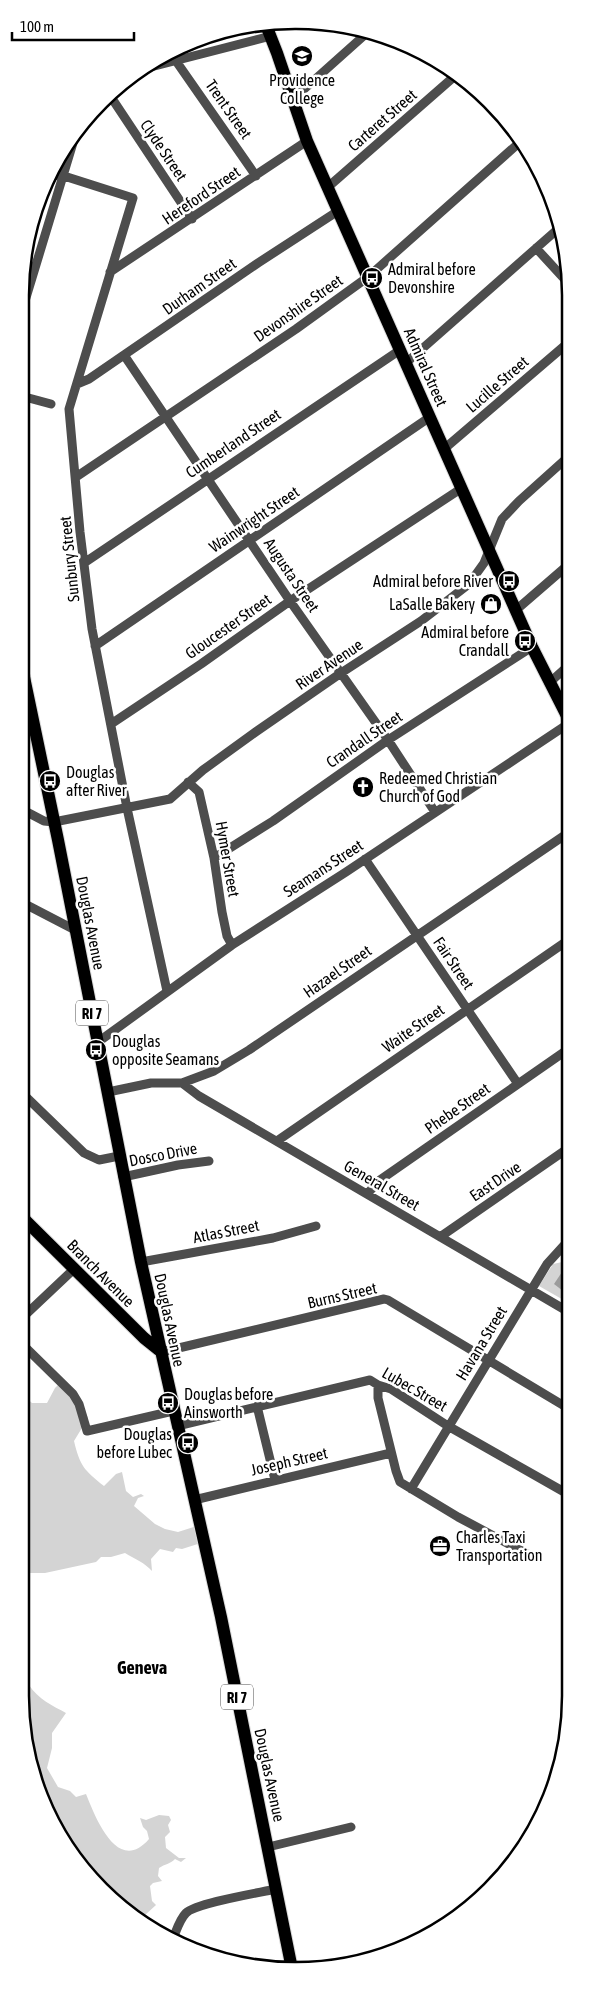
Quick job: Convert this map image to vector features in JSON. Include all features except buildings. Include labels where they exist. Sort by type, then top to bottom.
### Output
[{"type":"main road","name":"Admiral Street","points":[[268,31],[307,141],[532,647],[562,707]]},
{"type":"main road","name":"Douglas Avenue","points":[[29,701],[108,1092],[123,1177],[159,1350],[221,1617],[291,1962]]},
{"type":"main road","name":"Branch Avenue","points":[[29,1224],[144,1338],[159,1350]]},
{"type":"street","points":[[161,65],[268,31]]},
{"type":"street","points":[[292,100],[362,37]]},
{"type":"street","name":"Trent Street","points":[[176,61],[256,176]]},
{"type":"street","name":"Carteret Street","points":[[328,187],[451,79]]},
{"type":"street","name":"Clyde Street","points":[[114,101],[192,219]]},
{"type":"street","name":"Hereford Street","points":[[110,272],[307,141]]},
{"type":"street","name":"Devonshire Street","points":[[76,476],[289,334],[368,277],[516,146]]},
{"type":"street","points":[[29,286],[71,152]]},
{"type":"street","points":[[57,175],[64,176]]},
{"type":"street","name":"Sunbury Street","points":[[64,176],[133,198],[69,409],[84,562],[95,646],[167,992]]},
{"type":"street","name":"Durham Street","points":[[77,384],[89,379],[338,211]]},
{"type":"street","points":[[406,363],[554,232]]},
{"type":"street","points":[[536,248],[562,276]]},
{"type":"street","name":"Lucille Street","points":[[444,449],[562,347]]},
{"type":"street","name":"Cumberland Street","points":[[84,562],[400,350]]},
{"type":"street","name":"Augusta Street","points":[[124,355],[290,601],[388,740],[435,812]]},
{"type":"street","points":[[29,398],[51,404]]},
{"type":"street","name":"Wainwright Street","points":[[95,646],[430,417]]},
{"type":"street","name":"River Avenue","points":[[54,822],[170,799],[180,792],[188,782],[341,673],[421,621],[461,591],[484,563],[502,519],[562,462]]},
{"type":"street","name":"Gloucester Street","points":[[111,724],[201,664],[290,601],[462,488]]},
{"type":"street","points":[[516,610],[562,570]]},
{"type":"street","name":"Crandall Street","points":[[214,858],[273,821],[388,740],[532,647]]},
{"type":"street","points":[[549,683],[562,671]]},
{"type":"street","name":"Seamans Street","points":[[98,1042],[232,945],[365,860],[562,728]]},
{"type":"street","name":"Hymer Street","points":[[188,782],[199,792],[214,858],[227,936],[232,945]]},
{"type":"street","points":[[29,813],[44,822],[54,822]]},
{"type":"street","name":"Hazael Street","points":[[108,1092],[151,1083],[182,1083],[214,1071],[249,1050],[562,837]]},
{"type":"street","name":"Fair Street","points":[[365,860],[518,1084]]},
{"type":"street","points":[[29,906],[75,930]]},
{"type":"street","name":"Waite Street","points":[[277,1141],[562,945]]},
{"type":"street","name":"Phebe Street","points":[[367,1194],[380,1180],[562,1053]]},
{"type":"street","name":"General Street","points":[[182,1083],[199,1096],[562,1309]]},
{"type":"street","points":[[29,1100],[84,1153],[99,1160],[119,1156]]},
{"type":"street","name":"East Drive","points":[[440,1237],[562,1152]]},
{"type":"street","name":"Dosco Drive","points":[[123,1177],[178,1165],[209,1161]]},
{"type":"street","name":"Atlas Street","points":[[141,1262],[273,1238],[316,1226]]},
{"type":"street","name":"Havana Street","points":[[411,1489],[547,1264],[562,1248]]},
{"type":"street","points":[[29,1311],[74,1269]]},
{"type":"street","name":"Burns Street","points":[[159,1350],[166,1351],[384,1299],[562,1405]]},
{"type":"street","points":[[29,1351],[73,1394],[79,1404],[87,1431],[173,1411]]},
{"type":"street","name":"Lubec Street","points":[[177,1426],[370,1380],[391,1389],[448,1426],[562,1491]]},
{"type":"street","points":[[378,1385],[378,1398],[400,1482],[458,1517],[534,1557]]},
{"type":"street","points":[[257,1406],[275,1480]]},
{"type":"street","name":"Joseph Street","points":[[194,1500],[391,1453]]},
{"type":"street","points":[[268,1847],[351,1827]]},
{"type":"street","points":[[175,1934],[187,1912],[194,1908],[276,1889]]},
{"type":"shaded area","points":[[562,1262],[562,1299],[539,1286],[553,1264]]},
{"type":"shaded area","points":[[562,1272],[562,1290],[554,1284]]},
{"type":"shaded area","points":[[63,1380],[77,1393],[88,1418],[74,1441],[78,1456],[87,1471],[104,1486],[116,1474],[122,1472],[126,1491],[133,1497],[141,1494],[144,1496],[138,1498],[134,1506],[155,1524],[178,1532],[200,1525],[204,1542],[182,1549],[176,1548],[173,1552],[160,1549],[151,1559],[152,1571],[143,1563],[125,1553],[111,1557],[101,1557],[96,1562],[45,1573],[29,1573],[29,1400],[32,1403],[47,1403],[55,1388]]},
{"type":"shaded area","points":[[29,1685],[46,1702],[66,1713],[52,1733],[52,1748],[47,1768],[58,1787],[70,1791],[76,1797],[86,1794],[102,1829],[118,1847],[127,1851],[138,1848],[149,1839],[140,1818],[146,1820],[159,1815],[169,1816],[171,1820],[168,1825],[170,1832],[165,1837],[166,1848],[179,1858],[186,1858],[181,1862],[175,1859],[159,1868],[158,1876],[162,1881],[153,1883],[150,1886],[152,1901],[156,1905],[145,1915],[133,1907],[95,1871],[64,1829],[49,1798],[38,1765],[29,1713]]},
{"type":"place","name":"Providence College","points":[[302,56]]},
{"type":"place","name":"Admiral before Devonshire","points":[[372,278]]},
{"type":"place","name":"Admiral before River","points":[[509,581]]},
{"type":"place","name":"LaSalle Bakery","points":[[491,604]]},
{"type":"place","name":"Admiral before Crandall","points":[[525,641]]},
{"type":"place","name":"Douglas after River","points":[[50,781]]},
{"type":"place","name":"Redeemed Christian Church of God","points":[[363,787]]},
{"type":"place","name":"Douglas opposite Seamans","points":[[96,1050]]},
{"type":"place","name":"Douglas before Ainsworth","points":[[168,1403]]},
{"type":"place","name":"Douglas before Lubec","points":[[188,1443]]},
{"type":"place","name":"Charles Taxi Transportation","points":[[440,1546]]},
{"type":"district","name":"Geneva","points":[[142,1667]]}]
